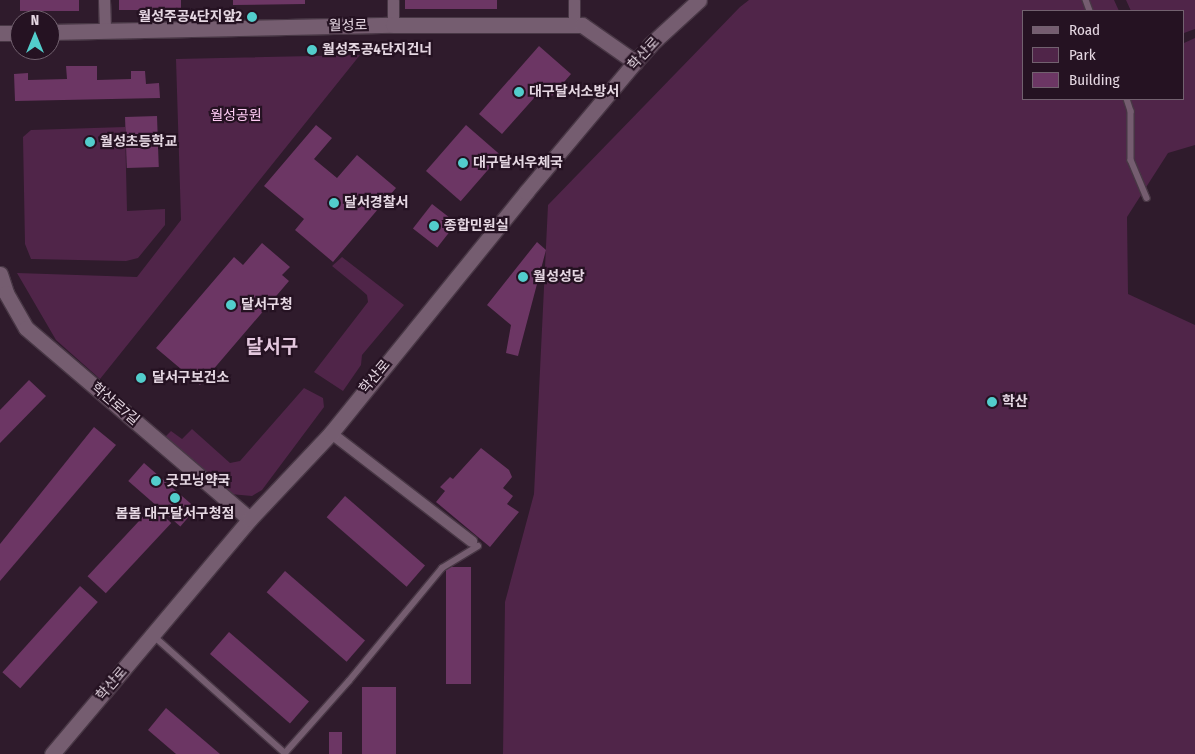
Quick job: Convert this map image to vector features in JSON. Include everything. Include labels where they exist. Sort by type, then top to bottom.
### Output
[{"type":"main road","name":"학산로","points":[[52,754],[154,636],[250,519],[331,434],[520,200],[635,62],[651,44],[699,0]]},
{"type":"main road","name":"월성로","points":[[60,32],[392,25],[582,25],[635,62]]},
{"type":"main road","name":"학산로7길","points":[[0,274],[6,293],[26,328],[250,519]]},
{"type":"street","points":[[104,0],[105,32]]},
{"type":"street","points":[[392,25],[393,0]]},
{"type":"street","points":[[574,0],[574,25]]},
{"type":"street","points":[[331,434],[475,544]]},
{"type":"lane","points":[[1128,100],[1131,111],[1131,160],[1147,198]]},
{"type":"lane","points":[[154,636],[285,753],[442,568],[475,544]]},
{"type":"green space","points":[[749,0],[1114,0],[1119,10],[1022,10],[1022,100],[1185,100],[1185,43],[1195,38],[1195,145],[1168,153],[1127,217],[1128,294],[1195,325],[1195,754],[503,754],[505,602],[534,494],[548,205],[740,7]]},
{"type":"green space","points":[[1126,0],[1195,0],[1195,29],[1185,33],[1185,10],[1131,10]]},
{"type":"green space","name":"월성공원","points":[[360,55],[100,379],[56,340],[17,273],[137,277],[181,220],[176,59]]},
{"type":"green space","points":[[125,127],[127,211],[165,209],[165,225],[138,258],[126,261],[31,259],[25,244],[23,137],[31,130]]},
{"type":"green space","points":[[342,257],[404,305],[362,355],[361,365],[343,391],[314,372],[368,302],[367,295],[332,266]]},
{"type":"green space","points":[[304,388],[323,398],[324,407],[262,490],[252,496],[230,494],[162,440],[171,431],[182,439],[192,429],[230,463],[240,461]]},
{"type":"building","points":[[20,0],[79,0],[79,11],[20,10]]},
{"type":"building","points":[[119,0],[181,0],[181,10],[119,10]]},
{"type":"building","points":[[233,0],[305,0],[305,4],[233,5]]},
{"type":"building","points":[[405,0],[497,0],[497,9],[405,9]]},
{"type":"building","name":"대구달서소방서","points":[[539,46],[571,74],[552,96],[543,88],[502,134],[479,114]]},
{"type":"building","points":[[66,66],[97,66],[97,80],[131,79],[131,71],[145,71],[146,84],[159,83],[160,98],[15,101],[14,74],[28,73],[28,80],[67,79]]},
{"type":"building","points":[[157,116],[159,167],[127,168],[125,117]]},
{"type":"building","name":"달서경찰서","points":[[316,125],[332,138],[314,159],[337,178],[357,155],[396,188],[333,262],[295,230],[304,219],[264,186]]},
{"type":"building","name":"대구달서우체국","points":[[466,125],[501,155],[461,201],[426,171]]},
{"type":"building","name":"종합민원실","points":[[432,204],[456,223],[437,248],[413,228]]},
{"type":"building","name":"월성성당","points":[[537,242],[546,250],[518,356],[506,353],[511,325],[487,305]]},
{"type":"building","name":"달서구청","points":[[262,243],[290,267],[282,275],[289,281],[200,385],[156,348],[234,257],[243,265]]},
{"type":"building","points":[[29,380],[46,396],[0,443],[0,410]]},
{"type":"building","points":[[94,427],[116,445],[0,581],[0,544]]},
{"type":"building","points":[[481,448],[509,470],[512,477],[503,488],[513,496],[507,504],[519,512],[490,547],[436,502],[445,491],[440,487],[450,477],[453,479]]},
{"type":"building","points":[[144,463],[196,508],[180,526],[128,481]]},
{"type":"building","points":[[345,496],[425,566],[407,587],[327,517]]},
{"type":"building","points":[[153,506],[171,523],[106,593],[88,576]]},
{"type":"building","points":[[446,567],[471,567],[471,684],[446,684]]},
{"type":"building","points":[[285,571],[365,641],[347,662],[267,592]]},
{"type":"building","points":[[80,586],[98,602],[20,688],[2,672]]},
{"type":"building","points":[[229,632],[309,702],[290,723],[210,654]]},
{"type":"building","points":[[362,687],[396,687],[396,754],[362,754]]},
{"type":"building","points":[[166,708],[220,754],[176,754],[148,730]]},
{"type":"building","points":[[329,732],[342,732],[342,754],[329,754]]},
{"type":"place","name":"월성주공4단지앞2","points":[[252,17]]},
{"type":"place","name":"월성주공4단지건너","points":[[312,50]]},
{"type":"place","name":"대구달서소방서","points":[[519,92]]},
{"type":"place","name":"월성초등학교","points":[[90,142]]},
{"type":"place","name":"대구달서우체국","points":[[463,163]]},
{"type":"place","name":"달서경찰서","points":[[334,203]]},
{"type":"place","name":"종합민원실","points":[[434,226]]},
{"type":"place","name":"월성성당","points":[[523,277]]},
{"type":"place","name":"달서구청","points":[[231,305]]},
{"type":"place","name":"달서구보건소","points":[[141,378]]},
{"type":"place","name":"학산","points":[[992,402]]},
{"type":"place","name":"굿모닝약국","points":[[156,481]]},
{"type":"place","name":"봄봄 대구달서구청점","points":[[175,498]]},
{"type":"district","name":"달서구","points":[[272,347]]}]
